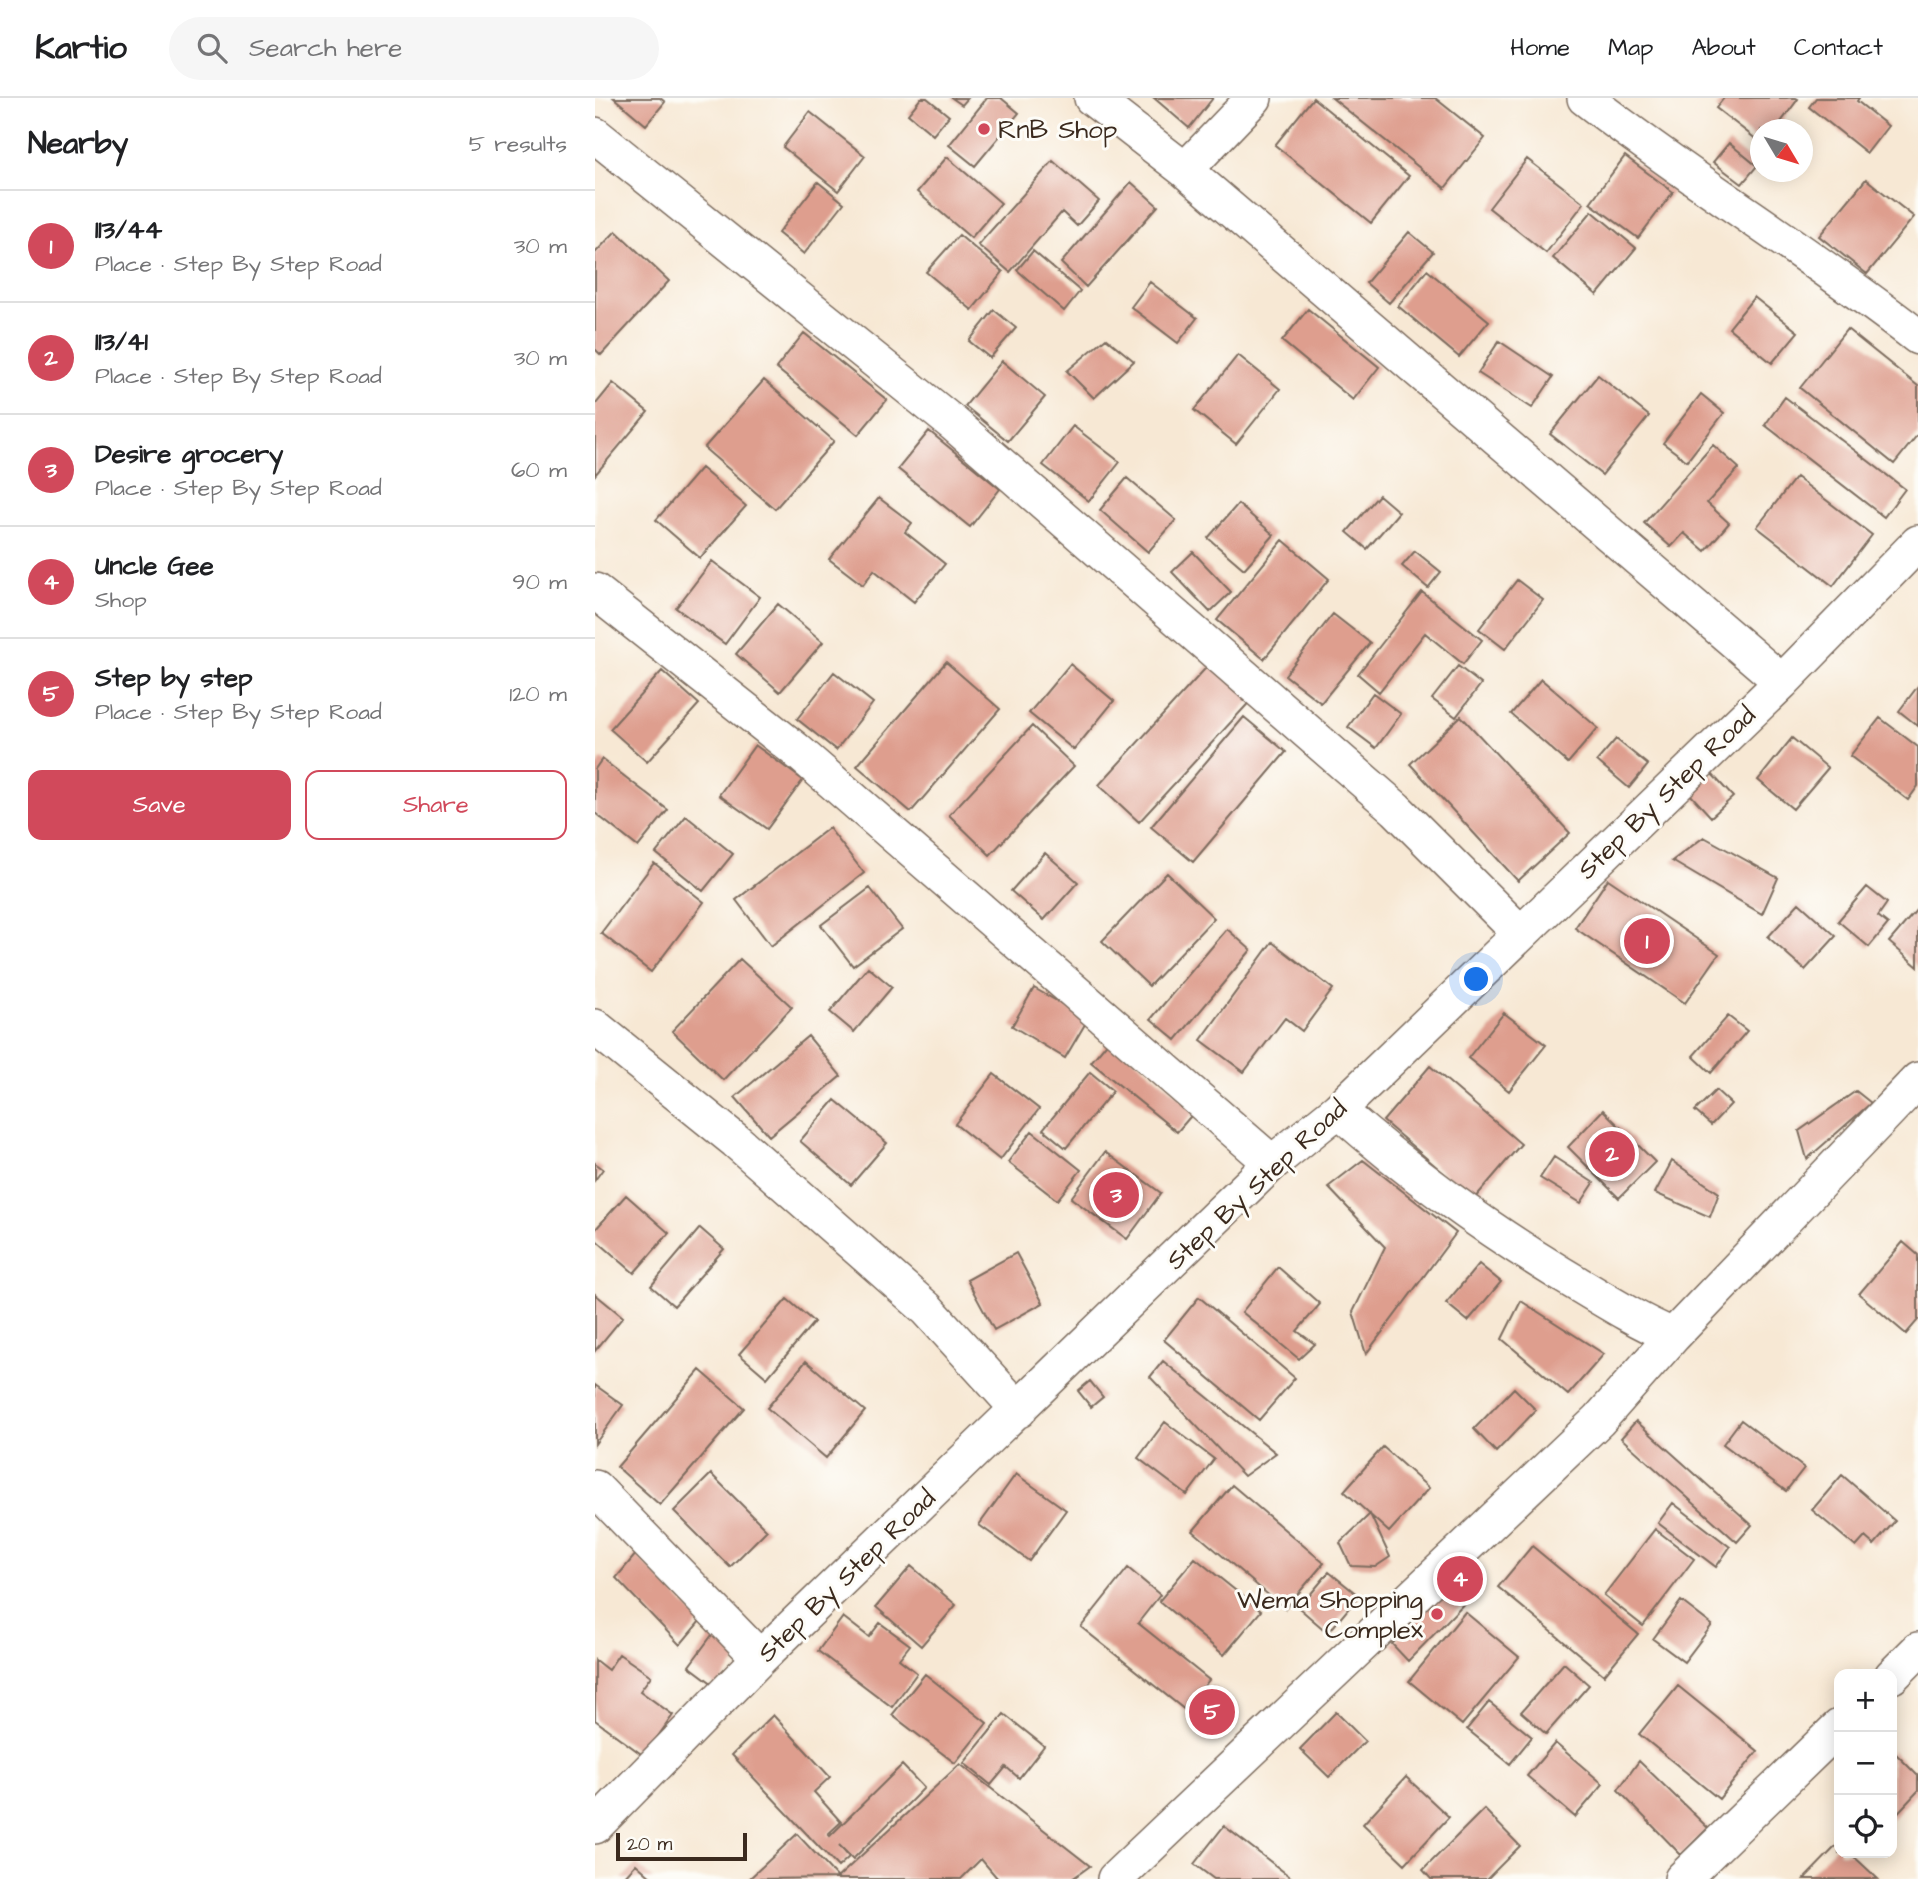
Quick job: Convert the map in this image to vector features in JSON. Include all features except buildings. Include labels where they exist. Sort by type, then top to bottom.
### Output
[{"type":"street","points":[[1092,98],[1185,170],[1781,682]]},
{"type":"street","points":[[1185,170],[1254,98]]},
{"type":"street","points":[[1585,98],[1662,159],[1850,285],[1918,337]]},
{"type":"street","points":[[595,135],[954,424],[1396,809],[1520,933]]},
{"type":"street","name":"Step By Step Road","points":[[595,1826],[759,1658],[1272,1163],[1338,1110],[1781,682],[1918,542]]},
{"type":"street","points":[[595,591],[796,750],[1272,1163]]},
{"type":"street","points":[[595,1027],[736,1141],[927,1309],[1019,1410]]},
{"type":"street","points":[[1137,1872],[1599,1420],[1673,1336],[1918,1080]]},
{"type":"street","points":[[1338,1110],[1411,1173],[1488,1229],[1638,1321],[1673,1336]]},
{"type":"street","points":[[595,1488],[759,1658]]},
{"type":"street","points":[[1897,1671],[1918,1650]]},
{"type":"street","points":[[1682,1879],[1834,1732]]},
{"type":"place","name":"RnB Shop","points":[[984,129]]},
{"type":"place","name":"113/44","points":[[1647,941]]},
{"type":"place","name":"113/41","points":[[1612,1154]]},
{"type":"place","name":"Desire grocery","points":[[1116,1195]]},
{"type":"place","name":"Uncle Gee","points":[[1460,1579]]},
{"type":"place","name":"Wema Shopping Complex","points":[[1437,1614]]},
{"type":"place","name":"Step by step","points":[[1212,1712]]}]
